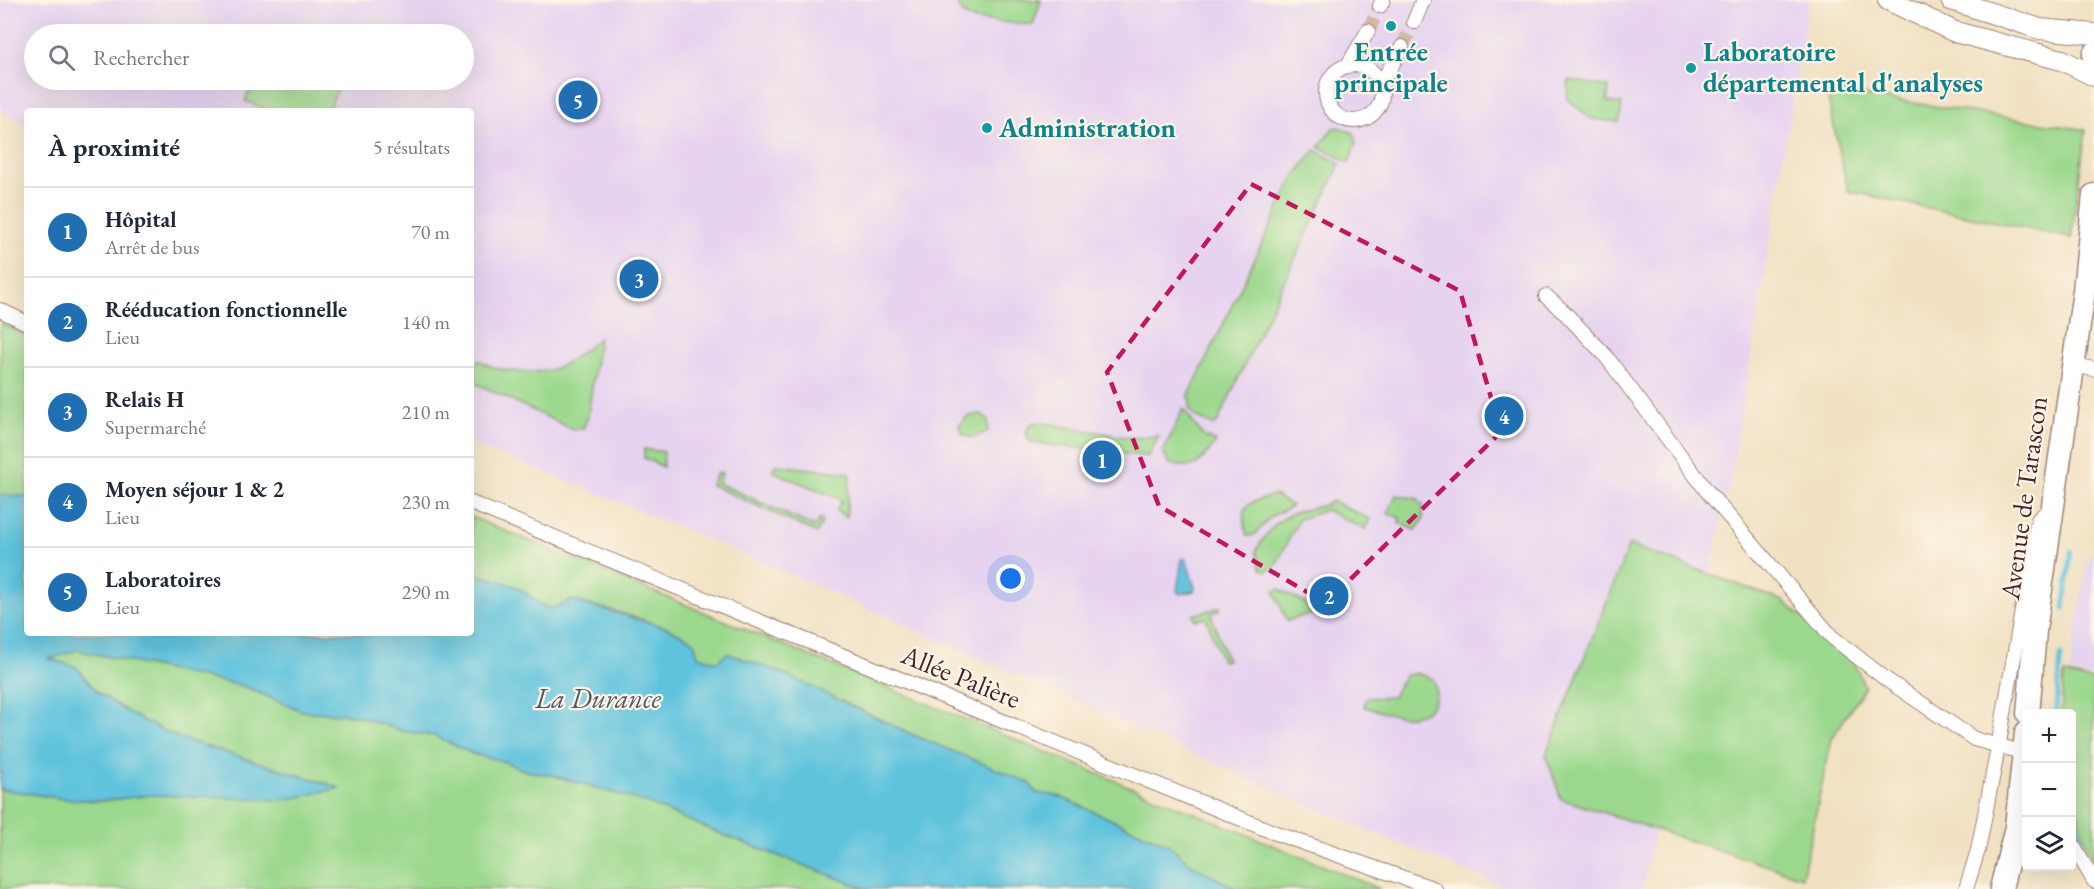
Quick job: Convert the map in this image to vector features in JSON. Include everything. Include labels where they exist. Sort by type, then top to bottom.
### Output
[{"type":"main road","points":[[2094,54],[2094,71]]},
{"type":"main road","name":"Avenue de Tarascon","points":[[2028,709],[2050,508],[2083,367],[2084,291],[2094,195]]},
{"type":"main road","name":"Avenue de Tarascon","points":[[2084,291],[2094,261]]},
{"type":"main road","points":[[2001,889],[2016,827],[2024,763]]},
{"type":"street","points":[[1414,22],[1423,0]]},
{"type":"street","points":[[1888,0],[1955,32],[2062,60],[2094,76]]},
{"type":"street","points":[[1952,0],[2040,29],[2094,34]]},
{"type":"street","points":[[1368,31],[1348,65],[1332,74],[1325,94],[1328,106],[1343,120],[1362,121],[1372,116],[1382,100],[1381,84],[1402,47]]},
{"type":"street","points":[[1348,65],[1368,68],[1381,84]]},
{"type":"street","points":[[1546,296],[1605,355],[1707,491],[1832,637],[1887,680],[1965,732],[2022,758]]},
{"type":"street","points":[[0,310],[24,322]]},
{"type":"street","name":"Allée Palière","points":[[474,504],[1278,834],[1435,889]]},
{"type":"street","points":[[1966,889],[1978,850],[1998,748],[2038,520],[2050,508]]},
{"type":"street","points":[[2076,851],[2094,881]]},
{"type":"highlighted area","points":[[1251,184],[1460,291],[1501,432],[1326,603],[1159,506],[1107,372]]},
{"type":"shaded area","points":[[0,0],[1809,0],[1732,471],[1642,889],[1509,889],[1319,810],[813,584],[619,502],[474,445],[474,108],[24,108],[24,124],[0,110]]},
{"type":"shaded area","points":[[2089,554],[2094,555],[2094,679],[2069,673]]},
{"type":"green space","points":[[956,0],[1041,0],[1033,25],[971,19],[963,14]]},
{"type":"green space","points":[[1569,80],[1609,87],[1607,102],[1622,104],[1619,122],[1592,119],[1567,99]]},
{"type":"green space","points":[[1826,89],[2086,130],[2071,238],[1848,191]]},
{"type":"green space","points":[[249,90],[337,90],[329,108],[262,108],[245,101]]},
{"type":"green space","points":[[1338,127],[1354,133],[1356,143],[1349,163],[1319,147],[1333,128]]},
{"type":"green space","points":[[1315,150],[1340,164],[1217,423],[1213,425],[1194,416],[1189,408],[1191,400],[1188,397],[1294,177]]},
{"type":"green space","points":[[0,323],[24,334],[24,496],[0,495]]},
{"type":"green space","points":[[599,338],[588,416],[583,429],[572,429],[474,382],[474,365],[478,360],[496,368],[516,372],[537,372],[556,368]]},
{"type":"green space","points":[[1183,409],[1203,436],[1216,442],[1201,460],[1192,466],[1178,466],[1169,463],[1163,452]]},
{"type":"green space","points":[[981,414],[988,420],[988,431],[973,438],[963,435],[959,426],[963,420]]},
{"type":"green space","points":[[1038,422],[1132,438],[1159,436],[1148,456],[1144,456],[1034,443],[1029,441],[1026,432],[1031,424]]},
{"type":"green space","points":[[644,449],[664,452],[663,467],[644,458]]},
{"type":"green space","points":[[775,465],[850,473],[846,517],[836,511],[842,500],[772,471]]},
{"type":"green space","points":[[717,473],[722,473],[718,483],[815,527],[820,518],[823,520],[817,533],[711,485]]},
{"type":"green space","points":[[1274,495],[1292,506],[1272,516],[1254,535],[1247,536],[1244,511],[1251,503]]},
{"type":"green space","points":[[1396,495],[1418,499],[1423,505],[1423,520],[1416,530],[1399,523],[1400,518],[1388,513]]},
{"type":"green space","points":[[1333,501],[1370,519],[1365,529],[1326,510],[1299,519],[1275,567],[1266,571],[1261,569],[1256,551],[1275,524],[1292,514]]},
{"type":"green space","points":[[474,518],[1380,889],[1237,889],[1192,865],[1169,845],[1058,796],[1036,793],[782,673],[717,662],[698,656],[693,641],[649,622],[618,612],[571,600],[549,608],[516,587],[474,574]]},
{"type":"green space","points":[[1629,545],[1783,601],[1853,661],[1865,687],[1832,738],[1802,877],[1561,799],[1546,755]]},
{"type":"green space","points":[[1279,589],[1319,611],[1287,621],[1274,591]]},
{"type":"green space","points":[[1220,607],[1220,610],[1211,614],[1227,660],[1222,661],[1206,618],[1195,620],[1193,615]]},
{"type":"green space","points":[[77,650],[243,686],[302,711],[355,715],[402,731],[435,736],[473,754],[503,761],[526,771],[552,775],[642,801],[726,836],[867,889],[0,889],[0,789],[66,799],[100,801],[151,795],[207,795],[338,787],[176,737],[132,715],[97,692],[76,667],[48,658]]},
{"type":"green space","points":[[1416,673],[1433,679],[1435,686],[1433,704],[1424,712],[1418,715],[1400,716],[1364,707],[1366,698],[1393,697],[1404,676]]},
{"type":"green space","points":[[2064,674],[2094,681],[2094,865],[2077,809],[2076,709],[2061,709]]},
{"type":"water","name":"La Durance","points":[[0,495],[24,496],[24,636],[474,636],[474,574],[516,587],[549,608],[571,600],[668,628],[694,641],[698,656],[717,662],[727,653],[782,673],[906,732],[1030,783],[1036,793],[1058,796],[1169,845],[1192,865],[1237,889],[867,889],[726,836],[642,801],[552,775],[526,771],[503,761],[473,754],[435,736],[402,731],[355,715],[302,711],[243,686],[77,650],[49,659],[76,667],[97,692],[132,715],[176,737],[340,788],[284,800],[151,795],[100,801],[66,799],[0,789]]},
{"type":"water","points":[[1182,559],[1186,559],[1195,588],[1194,591],[1180,594],[1177,591]]},
{"type":"waterway","points":[[2064,609],[2071,551]]},
{"type":"waterway","points":[[2056,709],[2061,655]]},
{"type":"waterway","points":[[2075,817],[2083,850]]},
{"type":"tunnel","points":[[1368,31],[1380,6]]},
{"type":"tunnel","points":[[1402,47],[1414,22]]},
{"type":"place","name":"Entrée principale","points":[[1391,26]]},
{"type":"place","name":"Laboratoire départemental d'analyses","points":[[1691,68]]},
{"type":"place","name":"Laboratoires","points":[[578,100]]},
{"type":"place","name":"Administration","points":[[987,128]]},
{"type":"place","name":"Relais H","points":[[639,279]]},
{"type":"place","name":"Moyen séjour 1 & 2","points":[[1504,416]]},
{"type":"place","name":"Hôpital","points":[[1102,460]]},
{"type":"place","name":"Rééducation fonctionnelle","points":[[1329,596]]}]
